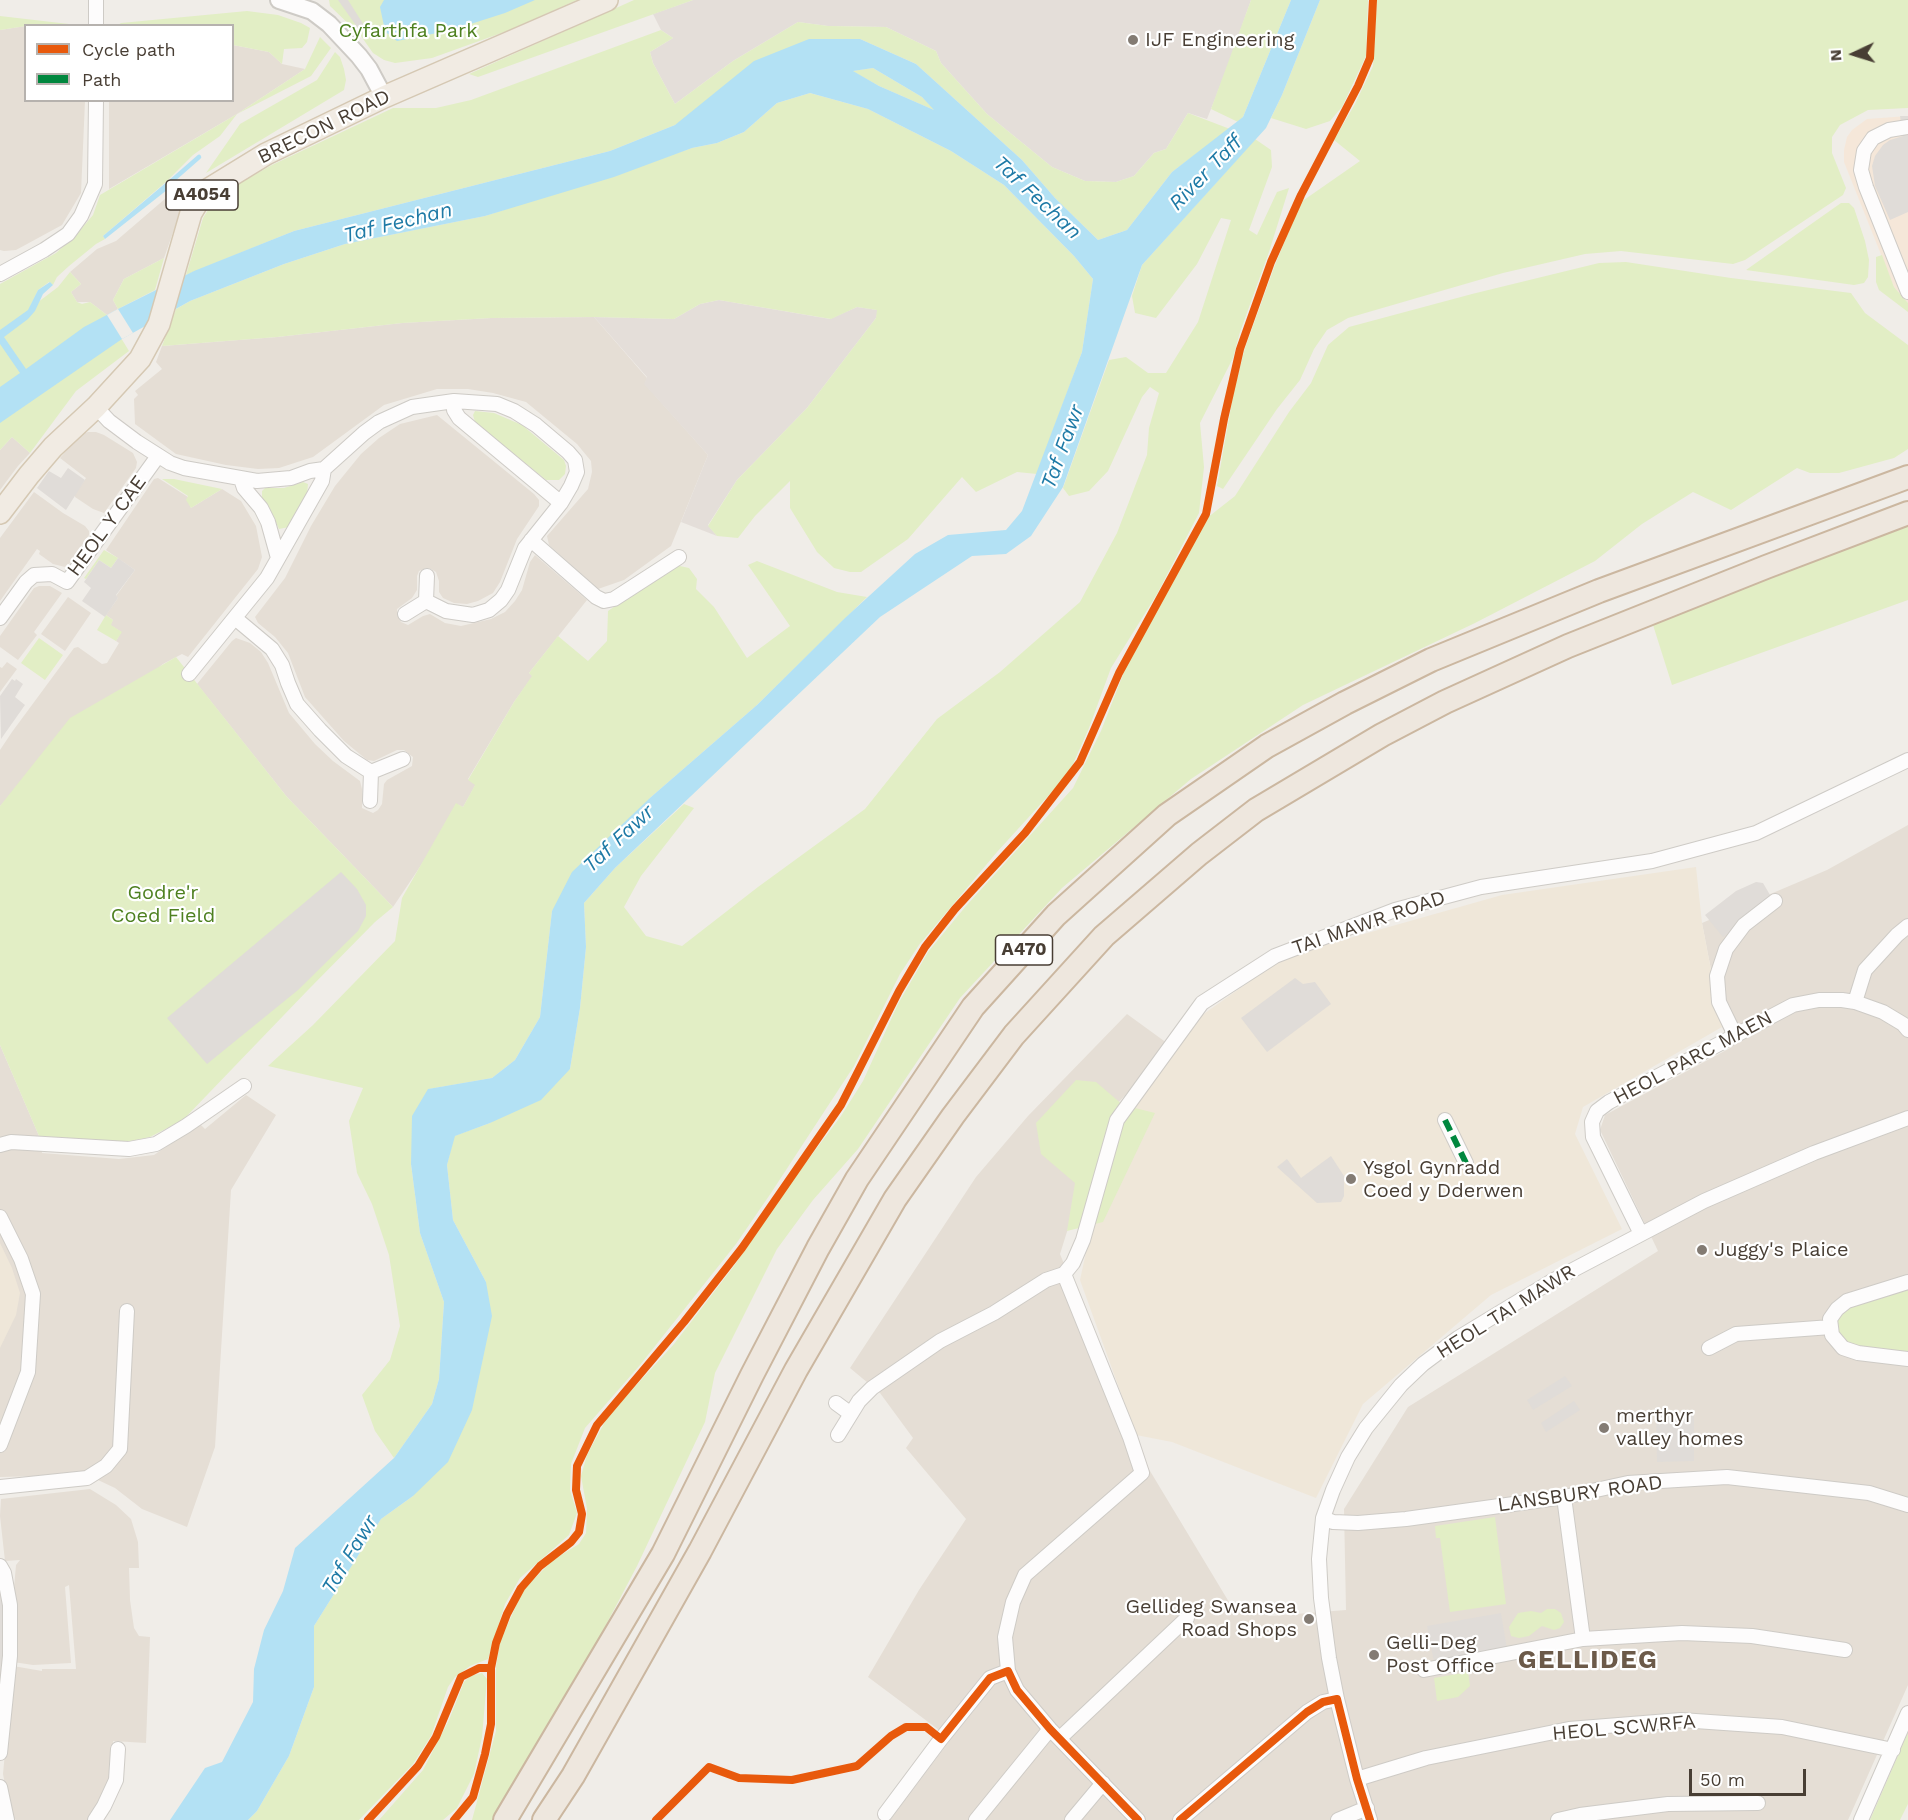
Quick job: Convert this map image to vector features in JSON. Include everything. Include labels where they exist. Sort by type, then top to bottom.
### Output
[{"type":"highway","name":"A470","points":[[505,1820],[663,1554],[752,1375],[857,1179],[973,1007],[1056,915],[1167,815],[1267,746],[1345,703],[1431,660],[1557,607],[1908,477]]},
{"type":"highway","name":"A470","points":[[544,1820],[573,1776],[700,1551],[796,1371],[895,1198],[1014,1035],[1104,936],[1199,854],[1256,810],[1382,735],[1445,702],[1569,646],[1908,513]]},
{"type":"main road","name":"BRECON ROAD","points":[[96,407],[140,359],[159,324],[191,213],[209,189],[266,154],[384,97],[607,0]]},
{"type":"main road","name":"A4054","points":[[0,513],[28,475],[53,447],[96,407]]},
{"type":"street","points":[[96,0],[96,24]]},
{"type":"street","points":[[279,0],[312,11],[328,24],[369,69],[384,97]]},
{"type":"street","points":[[0,274],[68,234],[81,216],[95,184],[96,102]]},
{"type":"street","points":[[1908,127],[1889,130],[1873,138],[1864,152],[1862,170],[1866,187],[1908,292]]},
{"type":"street","points":[[96,407],[124,433],[158,456],[184,468],[241,479],[273,480],[291,478],[324,469],[379,422],[412,407],[453,401],[497,404],[514,411],[536,425],[575,460],[577,472],[571,486],[561,503],[531,540],[522,555],[508,590],[501,600],[489,610],[473,615],[458,614],[446,611],[426,600]]},
{"type":"street","points":[[453,401],[454,410],[459,418],[561,503]]},
{"type":"street","name":"HEOL Y CAE","points":[[0,618],[26,582],[34,575],[52,574],[67,582],[158,456]]},
{"type":"street","points":[[189,674],[267,578],[322,481],[324,469]]},
{"type":"street","points":[[241,479],[244,488],[261,508],[268,522],[278,558]]},
{"type":"street","points":[[531,540],[596,597],[604,601],[614,599],[679,557]]},
{"type":"street","points":[[426,600],[427,576]]},
{"type":"street","points":[[405,614],[426,600]]},
{"type":"street","points":[[235,618],[272,649],[282,665],[297,704],[346,756],[371,772]]},
{"type":"street","points":[[371,772],[403,759]]},
{"type":"street","name":"TAI MAWR ROAD","points":[[1064,1274],[1073,1263],[1083,1240],[1117,1120],[1202,1003],[1275,956],[1395,910],[1481,886],[1652,861],[1756,833],[1908,760]]},
{"type":"street","points":[[370,801],[371,772]]},
{"type":"street","points":[[1735,1035],[1719,1002],[1717,976],[1726,949],[1744,925],[1775,901]]},
{"type":"street","points":[[1855,1002],[1865,970],[1908,926]]},
{"type":"street","name":"HEOL PARC MAEN","points":[[1641,1234],[1593,1137],[1591,1131],[1597,1111],[1609,1102],[1793,1005],[1819,1000],[1855,1002],[1883,1012],[1903,1024],[1908,1030]]},
{"type":"street","points":[[0,1145],[11,1142],[129,1149],[156,1144],[244,1086]]},
{"type":"street","name":"HEOL TAI MAWR","points":[[1368,1814],[1337,1699],[1329,1658],[1321,1598],[1319,1559],[1323,1518],[1348,1457],[1366,1428],[1401,1385],[1422,1364],[1458,1338],[1552,1281],[1694,1206],[1814,1153],[1908,1118]]},
{"type":"street","points":[[1445,1120],[1467,1163]]},
{"type":"street","points":[[0,1217],[21,1259],[33,1294],[28,1372],[0,1445]]},
{"type":"street","points":[[838,1435],[859,1401],[872,1388],[940,1341],[1046,1280],[1064,1274],[1130,1437],[1142,1473],[1025,1575],[1013,1602],[1005,1637],[1008,1671],[1017,1690],[1138,1820]]},
{"type":"street","points":[[1908,1282],[1847,1301],[1836,1309],[1830,1319],[1832,1335],[1843,1348],[1858,1353],[1908,1359]]},
{"type":"street","points":[[0,1487],[87,1478],[106,1466],[120,1449],[127,1311]]},
{"type":"street","points":[[1709,1348],[1736,1334],[1831,1327]]},
{"type":"street","points":[[836,1403],[851,1414]]},
{"type":"street","name":"LANSBURY ROAD","points":[[1323,1518],[1333,1522],[1358,1523],[1406,1519],[1564,1497],[1628,1484],[1726,1477],[1869,1493],[1908,1505]]},
{"type":"street","points":[[1564,1497],[1583,1639]]},
{"type":"street","points":[[0,1566],[4,1573],[10,1605],[10,1656],[0,1754]]},
{"type":"street","points":[[976,1820],[1055,1733],[1187,1618]]},
{"type":"street","points":[[1424,1670],[1583,1639],[1694,1633],[1752,1636],[1845,1650]]},
{"type":"street","points":[[885,1815],[990,1678],[1008,1671]]},
{"type":"street","points":[[1180,1820],[1307,1713],[1323,1702],[1337,1699]]},
{"type":"street","points":[[1861,1820],[1908,1713]]},
{"type":"street","name":"HEOL SCWRFA","points":[[1357,1779],[1426,1758],[1569,1729],[1681,1720],[1782,1727],[1893,1750]]},
{"type":"street","points":[[95,1820],[116,1780],[118,1749]]},
{"type":"street","points":[[1072,1820],[1103,1783]]},
{"type":"street","points":[[0,1787],[7,1820]]},
{"type":"street","points":[[1558,1820],[1668,1804],[1758,1803]]},
{"type":"street","points":[[1338,1820],[1368,1814]]},
{"type":"shaded area","points":[[338,0],[348,0],[367,30],[360,31]]},
{"type":"shaded area","points":[[693,0],[1251,0],[1207,119],[1188,113],[1166,149],[1154,153],[1134,176],[1116,182],[1085,181],[1052,167],[987,114],[941,63],[936,51],[886,27],[828,26],[798,22],[733,61],[675,104],[653,63],[650,52],[673,38],[661,30],[653,14]]},
{"type":"shaded area","points":[[24,26],[24,102],[85,102],[81,193],[62,225],[16,250],[4,251],[0,250],[0,30]]},
{"type":"shaded area","points":[[234,45],[269,52],[282,64],[305,69],[237,114],[109,189],[109,102],[234,102]]},
{"type":"shaded area","points":[[1900,116],[1908,116],[1908,212],[1890,220],[1875,186],[1872,166],[1875,156],[1883,145],[1903,136]]},
{"type":"shaded area","points":[[1908,116],[1908,303],[1894,287],[1844,162],[1844,150],[1847,137],[1852,130],[1867,119]]},
{"type":"shaded area","points":[[190,184],[164,258],[124,279],[113,300],[118,309],[107,315],[90,302],[77,302],[71,292],[81,284],[70,272],[97,249],[116,241],[173,192]]},
{"type":"shaded area","points":[[719,300],[830,319],[857,307],[878,310],[876,318],[807,408],[737,480],[708,525],[717,536],[681,522],[708,455],[644,384],[647,377],[594,317],[674,319],[700,304]]},
{"type":"shaded area","points":[[594,317],[647,378],[645,384],[708,455],[671,546],[624,580],[598,589],[549,545],[547,536],[588,489],[592,472],[591,461],[577,444],[526,402],[468,389],[437,389],[384,405],[313,457],[279,468],[258,469],[226,465],[176,454],[135,424],[134,399],[138,395],[135,391],[162,369],[156,362],[162,346],[277,337],[402,323],[491,318]]},
{"type":"shaded area","points":[[437,415],[534,494],[539,500],[539,506],[517,539],[500,582],[493,593],[467,604],[454,603],[443,598],[439,592],[436,572],[426,568],[419,571],[417,590],[412,598],[397,609],[401,622],[408,625],[430,614],[445,623],[461,626],[491,619],[505,612],[522,590],[530,562],[535,555],[587,600],[529,673],[533,676],[514,702],[468,779],[476,784],[463,807],[456,804],[430,852],[393,907],[287,797],[197,684],[232,641],[236,638],[250,643],[261,652],[268,663],[289,713],[315,744],[360,781],[362,808],[373,813],[378,810],[382,804],[384,784],[412,766],[413,757],[404,750],[397,750],[374,761],[367,760],[344,741],[305,697],[288,653],[275,637],[258,623],[255,617],[285,578],[311,526],[335,486],[361,454],[400,424]]},
{"type":"shaded area","points":[[88,432],[104,435],[133,453],[137,462],[136,468],[104,513],[93,509],[75,497],[86,478],[60,458],[80,435]]},
{"type":"shaded area","points":[[12,437],[30,453],[0,490],[0,450]]},
{"type":"shaded area","points":[[68,468],[85,480],[66,510],[37,488],[49,471],[61,478]]},
{"type":"shaded area","points":[[158,478],[188,497],[191,508],[222,489],[241,501],[256,526],[262,557],[258,569],[188,657],[182,654],[163,664],[0,806],[0,750],[12,732],[74,648],[78,647],[102,664],[107,663],[119,643],[116,641],[121,632],[110,625],[113,620],[106,615],[118,598],[116,596],[135,570],[106,550],[154,479]]},
{"type":"shaded area","points":[[34,492],[85,526],[89,535],[65,567],[53,564],[39,554],[40,551],[37,549],[0,601],[0,538]]},
{"type":"shaded area","points":[[118,558],[135,570],[116,595],[118,598],[105,617],[82,601],[91,588],[84,582],[99,560],[111,568]]},
{"type":"shaded area","points":[[50,586],[62,593],[34,632],[37,635],[18,660],[0,647],[0,636],[34,588]]},
{"type":"shaded area","points":[[68,597],[91,613],[65,651],[41,634]]},
{"type":"shaded area","points":[[7,662],[17,669],[0,692],[0,667],[2,668]]},
{"type":"shaded area","points":[[12,679],[23,684],[15,697],[25,705],[1,739],[0,696]]},
{"type":"shaded area","points":[[1908,825],[1908,1685],[1848,1820],[890,1820],[951,1739],[868,1677],[919,1590],[966,1519],[906,1448],[913,1438],[880,1393],[850,1368],[976,1177],[1028,1116],[1127,1014],[1171,1046],[1102,1120],[1060,1254],[1141,1456],[1232,1607],[1271,1616],[1346,1610],[1344,1509],[1408,1407],[1658,1251],[1600,1130],[1605,1115],[1732,1047],[1722,1027],[1702,923],[1827,870]]},
{"type":"shaded area","name":"Ysgol Gynradd Coed y Dderwen","points":[[1696,867],[1702,923],[1722,1027],[1583,1107],[1575,1134],[1622,1229],[1491,1295],[1363,1404],[1316,1498],[1172,1442],[1136,1435],[1080,1280],[1093,1220],[1117,1137],[1144,1093],[1198,1018],[1277,962],[1325,945],[1502,895]]},
{"type":"shaded area","points":[[341,872],[357,889],[366,905],[366,916],[358,931],[298,990],[207,1064],[167,1018]]},
{"type":"shaded area","points":[[1756,882],[1763,883],[1773,900],[1723,937],[1705,915],[1736,891]]},
{"type":"shaded area","points":[[1295,978],[1303,984],[1315,982],[1331,1004],[1267,1052],[1241,1018]]},
{"type":"shaded area","points":[[0,1045],[39,1136],[42,1153],[119,1159],[154,1155],[200,1124],[205,1129],[246,1095],[276,1115],[231,1190],[215,1447],[187,1527],[142,1509],[115,1488],[81,1472],[0,1477]]},
{"type":"shaded area","points":[[1331,1156],[1344,1176],[1344,1196],[1341,1202],[1317,1203],[1277,1167],[1287,1159],[1301,1178]]},
{"type":"shaded area","points":[[0,1243],[12,1268],[20,1293],[16,1315],[0,1348]]},
{"type":"shaded area","points":[[1565,1376],[1572,1386],[1533,1410],[1527,1400]]},
{"type":"shaded area","points":[[1574,1401],[1580,1410],[1546,1432],[1541,1423]]},
{"type":"shaded area","points":[[1694,1412],[1694,1461],[1657,1462],[1656,1413]]},
{"type":"shaded area","points":[[90,1489],[116,1505],[131,1519],[138,1542],[139,1568],[129,1568],[130,1600],[134,1628],[139,1636],[150,1637],[146,1743],[113,1741],[111,1778],[89,1820],[16,1820],[11,1816],[3,1774],[13,1666],[42,1671],[42,1669],[76,1669],[69,1585],[65,1587],[71,1663],[33,1665],[13,1662],[14,1588],[16,1565],[20,1560],[5,1561],[0,1516],[1,1499]]},
{"type":"shaded area","points":[[0,1586],[4,1606],[5,1677],[0,1677]]},
{"type":"shaded area","points":[[1501,1613],[1507,1649],[1434,1662],[1427,1626]]},
{"type":"green space","name":"Cyfarthfa Park","points":[[329,0],[577,0],[507,31],[432,58],[395,63],[384,60],[373,53],[361,36],[330,6]]},
{"type":"green space","points":[[634,0],[693,0],[478,77],[469,74]]},
{"type":"green space","points":[[1251,0],[1291,0],[1243,117],[1238,122],[1211,109]]},
{"type":"green space","points":[[1320,0],[1368,0],[1366,56],[1342,107],[1330,121],[1306,129],[1271,118]]},
{"type":"green space","points":[[1377,0],[1908,0],[1908,108],[1868,110],[1840,125],[1832,137],[1832,153],[1846,188],[1843,195],[1745,260],[1733,264],[1621,251],[1585,254],[1503,273],[1348,318],[1327,330],[1314,349],[1300,380],[1277,409],[1223,489],[1217,486],[1234,390],[1245,348],[1301,202],[1360,161],[1334,140],[1373,66]]},
{"type":"green space","points":[[247,11],[278,15],[310,28],[307,42],[302,48],[284,49],[282,64],[269,52],[234,45],[234,24],[120,24]]},
{"type":"green space","points":[[0,16],[69,24],[24,24],[24,26],[0,30]]},
{"type":"green space","points":[[798,22],[828,26],[886,27],[936,51],[941,63],[987,114],[1052,167],[1085,181],[1116,182],[1134,176],[1154,153],[1166,149],[1188,113],[1230,129],[1172,172],[1127,230],[1098,240],[1055,198],[1022,160],[916,64],[860,39],[675,125],[610,151],[294,231],[186,275],[203,218],[213,202],[233,187],[272,165],[393,108],[436,108],[471,100],[661,30],[673,38],[650,52],[653,63],[675,104],[733,61]]},
{"type":"green space","points":[[320,37],[331,48],[311,76],[237,114],[305,69]]},
{"type":"green space","points":[[335,52],[340,57],[344,69],[346,80],[344,90],[206,173],[240,124],[317,80]]},
{"type":"green space","points":[[873,68],[922,97],[936,111],[879,86],[852,71]]},
{"type":"green space","points":[[810,93],[868,109],[951,151],[1004,185],[1074,256],[1093,279],[1082,352],[1037,474],[1017,472],[976,492],[962,477],[908,539],[861,572],[834,568],[817,552],[790,508],[790,481],[755,516],[738,538],[717,536],[708,526],[737,480],[807,408],[876,318],[877,310],[857,307],[831,319],[719,300],[700,304],[674,319],[491,318],[402,323],[277,337],[162,346],[176,309],[190,301],[284,264],[345,244],[485,216],[692,148],[717,143],[744,132],[777,103]]},
{"type":"green space","points":[[237,114],[220,136],[193,155],[167,181],[103,236],[105,239],[57,277],[53,285],[49,282],[38,290],[29,309],[58,287],[70,272],[81,284],[71,292],[77,302],[82,304],[90,302],[107,315],[129,351],[76,391],[30,453],[12,437],[0,450],[0,284],[56,253],[93,215],[100,195]]},
{"type":"green space","points":[[1255,139],[1271,150],[1272,167],[1249,230],[1257,235],[1277,192],[1289,188],[1233,358],[1200,423],[1204,467],[1199,513],[1157,594],[1111,668],[1089,728],[1069,773],[997,852],[919,945],[900,974],[854,1066],[736,1244],[640,1365],[585,1428],[571,1464],[570,1490],[577,1513],[569,1535],[520,1578],[505,1604],[488,1659],[470,1666],[455,1677],[448,1687],[431,1736],[413,1764],[359,1820],[248,1820],[257,1811],[289,1756],[314,1687],[314,1626],[381,1519],[413,1496],[486,1282],[453,1220],[447,1165],[454,1136],[490,1123],[570,1069],[580,1008],[586,947],[584,903],[615,868],[684,804],[694,808],[641,876],[624,907],[646,936],[682,946],[865,809],[937,719],[1000,672],[1080,602],[1117,533],[1147,455],[1149,428],[1159,393],[1150,387],[1142,397],[1108,471],[1089,491],[1069,496],[1063,488],[1109,360],[1126,357],[1148,373],[1166,373],[1198,322],[1231,220],[1221,218],[1197,264],[1156,318],[1135,313],[1132,296],[1142,265]]},
{"type":"green space","points":[[1841,203],[1849,203],[1854,208],[1865,241],[1869,260],[1868,277],[1864,283],[1854,285],[1746,270]]},
{"type":"green space","points":[[1882,255],[1894,287],[1908,303],[1908,312],[1879,290],[1876,282],[1876,257]]},
{"type":"green space","points":[[164,258],[155,290],[118,309],[113,300],[124,279]]},
{"type":"green space","points":[[1626,262],[1851,293],[1865,313],[1908,345],[1908,449],[1894,458],[1839,473],[1810,473],[1797,468],[1731,510],[1693,492],[1642,524],[1595,561],[1475,623],[1303,705],[1191,779],[1062,888],[960,998],[858,1149],[813,1200],[777,1249],[715,1373],[705,1422],[637,1566],[578,1678],[492,1820],[472,1820],[496,1731],[496,1667],[500,1642],[523,1590],[553,1560],[579,1544],[586,1533],[587,1509],[581,1476],[587,1455],[608,1416],[674,1344],[734,1266],[792,1181],[841,1116],[863,1081],[898,1004],[928,952],[966,906],[1073,788],[1101,731],[1126,667],[1207,518],[1235,496],[1289,412],[1311,383],[1328,345],[1349,327],[1599,263]]},
{"type":"green space","points":[[475,411],[494,413],[522,425],[564,460],[565,474],[559,480],[546,480],[475,422],[473,415]]},
{"type":"green space","points":[[162,479],[174,479],[222,489],[191,508],[186,500],[188,496]]},
{"type":"green space","points":[[303,482],[308,484],[307,494],[289,527],[279,529],[262,498],[262,491],[265,488],[284,488]]},
{"type":"green space","points":[[1908,525],[1908,600],[1672,685],[1653,625],[1815,559]]},
{"type":"green space","points":[[104,550],[118,558],[111,568],[99,560],[86,579],[84,578]]},
{"type":"green space","points":[[757,561],[837,592],[867,597],[757,705],[651,797],[552,911],[540,1017],[515,1060],[492,1078],[429,1089],[411,1164],[420,1233],[444,1302],[439,1379],[432,1404],[394,1458],[375,1431],[362,1395],[390,1360],[400,1326],[389,1255],[372,1204],[357,1173],[349,1121],[363,1088],[268,1066],[313,1025],[395,941],[402,898],[456,803],[463,807],[475,785],[468,780],[532,676],[529,673],[558,636],[588,661],[607,641],[608,611],[675,565],[689,568],[697,579],[696,589],[714,607],[747,658],[790,626],[748,565]]},
{"type":"green space","points":[[106,615],[113,620],[111,625],[122,632],[116,641],[97,630]]},
{"type":"green space","points":[[39,638],[63,655],[45,680],[21,663]]},
{"type":"green space","name":"Godre'r Coed Field","points":[[176,657],[287,797],[393,907],[375,922],[183,1120],[150,1137],[126,1142],[39,1136],[0,1045],[0,806],[70,718]]},
{"type":"green space","points":[[1076,1080],[1096,1082],[1123,1105],[1155,1113],[1103,1222],[1067,1231],[1075,1183],[1041,1154],[1036,1123]]},
{"type":"green space","points":[[1908,1289],[1908,1355],[1844,1345],[1835,1335],[1833,1320],[1852,1304]]},
{"type":"green space","points":[[1495,1517],[1506,1604],[1450,1612],[1440,1538],[1436,1538],[1435,1526]]},
{"type":"green space","points":[[1547,1609],[1555,1609],[1561,1613],[1564,1622],[1560,1628],[1554,1630],[1542,1626],[1529,1636],[1519,1638],[1511,1636],[1509,1627],[1518,1613],[1531,1611],[1541,1613]]},
{"type":"green space","points":[[1468,1672],[1470,1686],[1458,1697],[1437,1701],[1434,1678]]},
{"type":"green space","points":[[482,1673],[487,1679],[482,1737],[474,1774],[457,1808],[443,1820],[379,1820],[423,1770],[449,1720],[464,1682],[470,1676]]},
{"type":"green space","points":[[1908,1732],[1908,1804],[1900,1820],[1870,1820]]},
{"type":"water","points":[[384,0],[535,0],[505,13],[452,30],[397,41],[387,33],[381,36],[377,30],[384,26],[380,7]]},
{"type":"water","points":[[1291,0],[1320,0],[1282,95],[1266,128],[1142,265],[1063,487],[1031,536],[1006,554],[972,556],[880,617],[615,868],[584,903],[586,947],[580,1008],[570,1069],[541,1100],[455,1136],[447,1165],[453,1220],[486,1282],[492,1316],[472,1410],[448,1462],[413,1496],[381,1519],[314,1626],[314,1687],[289,1756],[257,1811],[248,1820],[170,1820],[205,1768],[222,1762],[253,1702],[254,1669],[264,1630],[283,1591],[295,1548],[394,1458],[432,1404],[439,1379],[444,1302],[420,1233],[411,1164],[412,1116],[428,1089],[492,1078],[515,1060],[540,1017],[552,911],[572,872],[651,797],[757,705],[845,618],[915,554],[948,535],[1006,530],[1022,511],[1082,352],[1093,279],[1074,256],[1004,185],[951,151],[868,109],[810,93],[777,103],[744,132],[717,143],[692,148],[614,177],[485,216],[345,244],[284,264],[190,301],[122,339],[0,423],[0,387],[20,373],[0,344],[0,330],[28,310],[38,290],[50,282],[53,285],[43,294],[35,311],[28,319],[4,337],[26,369],[84,327],[118,309],[194,271],[294,231],[610,151],[675,125],[754,61],[809,39],[860,39],[916,64],[1022,160],[1055,198],[1098,240],[1127,230],[1172,172],[1243,117]],"holes":[[[873,68],[922,97],[934,110],[879,86],[853,71]]]},
{"type":"water","points":[[168,181],[172,186],[105,239],[103,236]]},
{"type":"pier","points":[[118,309],[133,333],[122,339],[107,315]]},
{"type":"waterway","points":[[167,185],[199,157]]},
{"type":"marked path","points":[[1445,1120],[1466,1163]]},
{"type":"cycle path","points":[[454,1820],[473,1797],[485,1754],[491,1724],[491,1668],[496,1643],[507,1614],[521,1588],[540,1566],[571,1542],[579,1532],[582,1514],[576,1490],[577,1466],[597,1425],[684,1322],[742,1248],[841,1105],[899,991],[925,947],[955,909],[1025,833],[1080,762],[1119,673],[1206,514],[1240,349],[1271,262],[1301,195],[1358,86],[1370,58],[1373,0]]},
{"type":"cycle path","points":[[368,1820],[418,1766],[436,1737],[461,1677],[479,1668],[491,1668]]},
{"type":"cycle path","points":[[656,1820],[709,1767],[739,1778],[792,1780],[857,1766],[891,1736],[906,1727],[926,1727],[941,1739],[990,1678],[1008,1671],[1017,1690],[1050,1729],[1138,1820]]},
{"type":"cycle path","points":[[1180,1820],[1307,1712],[1323,1702],[1337,1699],[1370,1820]]},
{"type":"place","name":"IJF Engineering","points":[[1133,40]]},
{"type":"place","name":"Ysgol Gynradd Coed y Dderwen","points":[[1351,1179]]},
{"type":"place","name":"Juggy's Plaice","points":[[1702,1250]]},
{"type":"place","name":"merthyr valley homes","points":[[1604,1428]]},
{"type":"place","name":"Gellideg Swansea Road Shops","points":[[1309,1619]]},
{"type":"place","name":"Gelli-Deg Post Office","points":[[1374,1655]]},
{"type":"district","name":"GELLIDEG","points":[[1588,1660]]},
{"type":"water label","name":"River Taff","points":[[1206,173]]},
{"type":"water label","name":"Taf Fechan","points":[[1037,198]]},
{"type":"water label","name":"Taf Fechan","points":[[398,223]]},
{"type":"water label","name":"Taf Fawr","points":[[1063,447]]},
{"type":"water label","name":"Taf Fawr","points":[[619,839]]},
{"type":"water label","name":"Taf Fawr","points":[[350,1555]]}]
